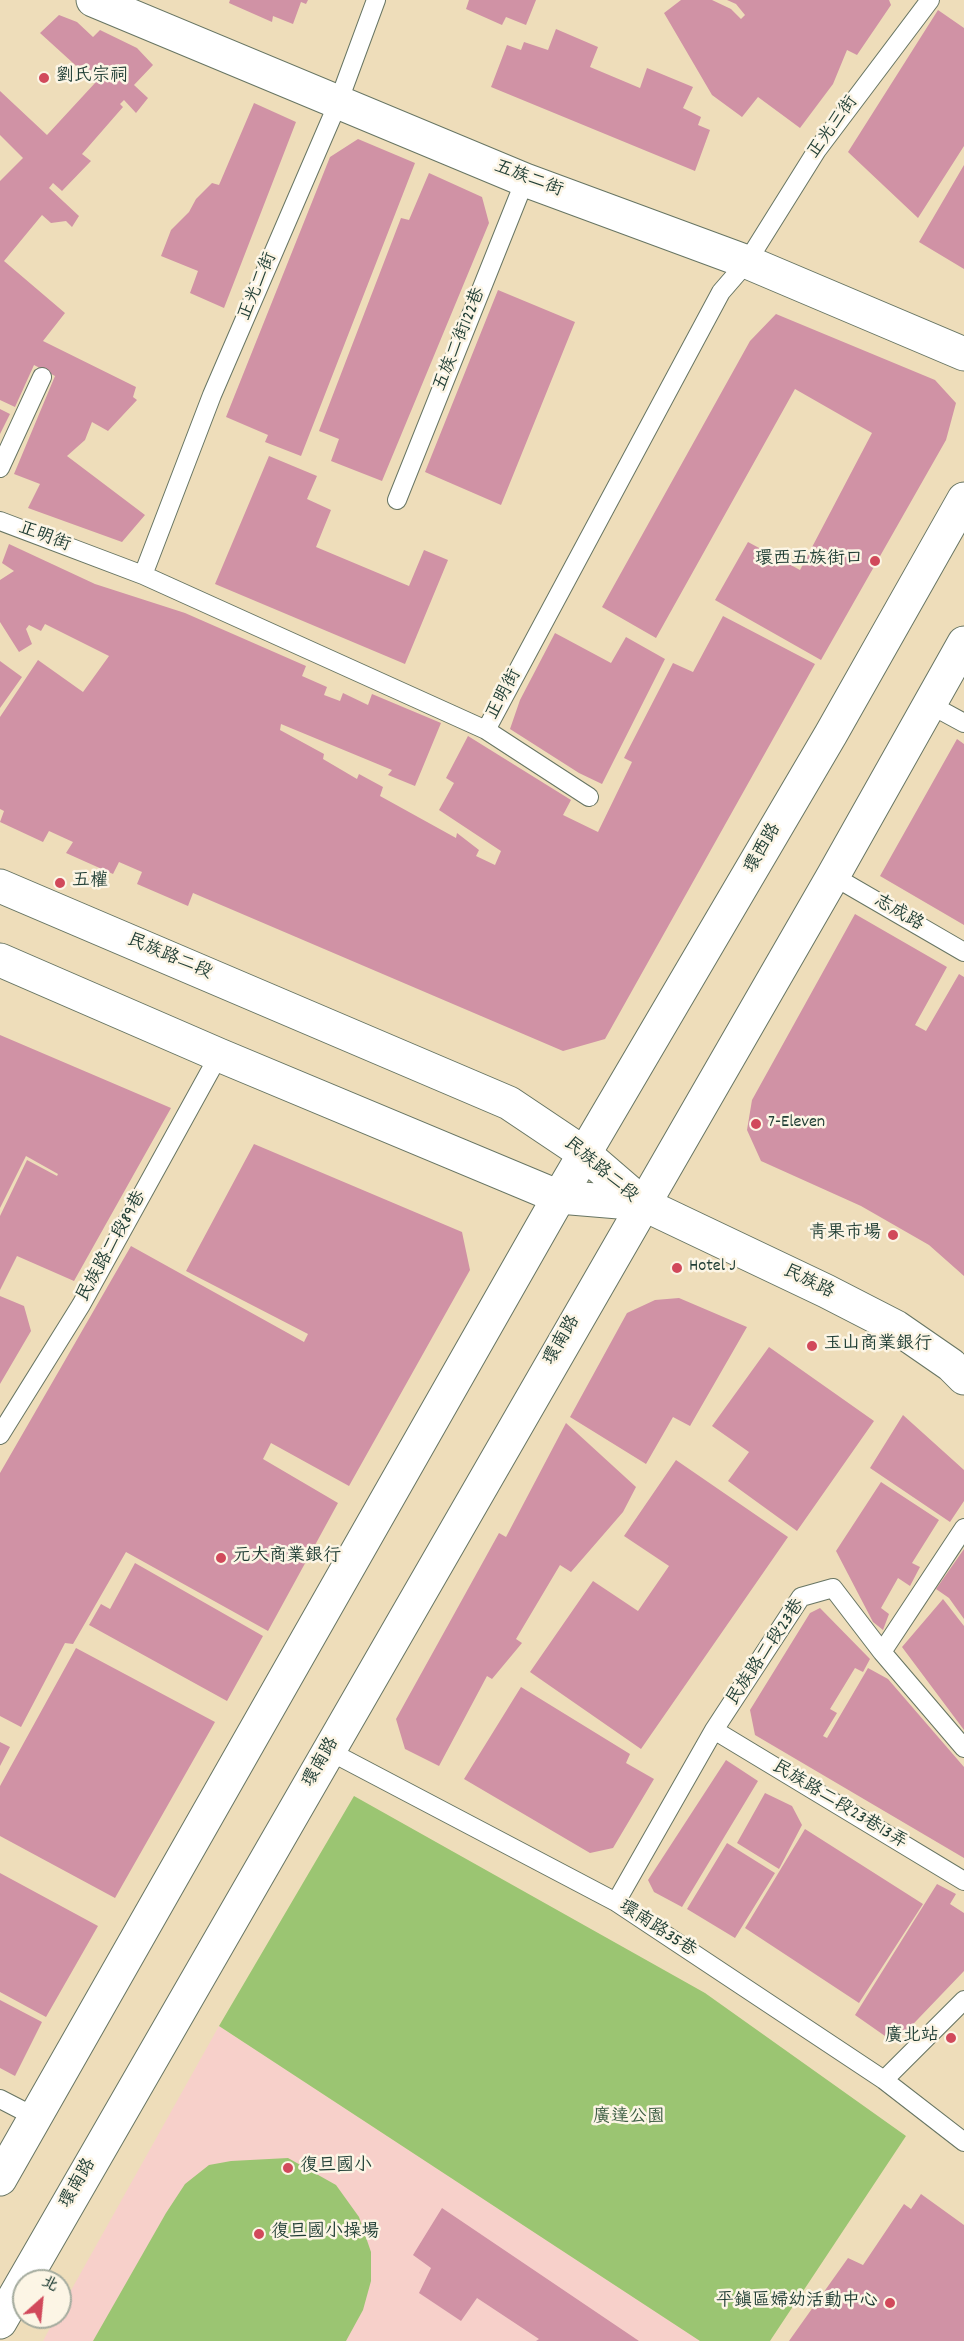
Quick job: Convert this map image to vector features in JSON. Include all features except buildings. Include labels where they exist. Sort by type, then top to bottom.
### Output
[{"type":"main road","name":"五族二街","points":[[93,0],[525,180],[747,262],[964,354]]},
{"type":"main road","name":"環西路","points":[[559,1197],[831,734],[964,499]]},
{"type":"main road","points":[[642,1204],[833,876],[964,643]]},
{"type":"main road","name":"民族路二段","points":[[0,886],[509,1103],[585,1154],[642,1204]]},
{"type":"main road","name":"民族路二段","points":[[0,960],[219,1055],[559,1197],[642,1204]]},
{"type":"main road","points":[[0,2179],[559,1197]]},
{"type":"main road","name":"民族路","points":[[642,1204],[826,1291],[896,1327],[951,1365],[964,1378]]},
{"type":"main road","name":"環南路","points":[[0,2322],[642,1204]]},
{"type":"lane","name":"正光二街","points":[[143,575],[212,395],[338,103],[376,0]]},
{"type":"lane","name":"正光三街","points":[[747,262],[817,150],[930,0]]},
{"type":"lane","name":"五族二街122巷","points":[[397,500],[525,180]]},
{"type":"lane","name":"正明街","points":[[0,521],[143,575],[486,730],[721,292],[747,262]]},
{"type":"lane","points":[[0,468],[42,377]]},
{"type":"lane","points":[[929,704],[964,723]]},
{"type":"lane","points":[[486,730],[589,797]]},
{"type":"lane","name":"志成路","points":[[833,876],[964,952]]},
{"type":"lane","name":"民族路二段89巷","points":[[0,1435],[81,1305],[219,1055]]},
{"type":"lane","points":[[964,1528],[882,1652],[964,1748]]},
{"type":"lane","name":"民族路二段23巷","points":[[616,1902],[714,1730],[801,1597],[833,1588],[882,1652]]},
{"type":"lane","name":"民族路二段23巷13弄","points":[[714,1730],[964,1881]]},
{"type":"lane","name":"環南路35巷","points":[[328,1751],[616,1902],[884,2080],[964,2142]]},
{"type":"lane","points":[[884,2080],[964,2000]]},
{"type":"lane","points":[[0,2099],[35,2117]]},
{"type":"shaded area","name":"復旦國小","points":[[219,2026],[700,2341],[43,2341],[50,2329],[72,2329],[72,2289]]},
{"type":"green space","name":"廣達公園","points":[[354,1796],[705,1993],[906,2136],[770,2341],[700,2341],[219,2026]]},
{"type":"green space","name":"復旦國小操場","points":[[288,2158],[336,2185],[359,2217],[371,2252],[371,2281],[363,2310],[346,2341],[93,2341],[185,2184],[209,2165],[231,2161]]},
{"type":"place","name":"劉氏宗祠","points":[[44,78]]},
{"type":"place","name":"環西五族街口","points":[[875,561]]},
{"type":"place","name":"五權","points":[[60,883]]},
{"type":"place","name":"7-Eleven","points":[[756,1124]]},
{"type":"place","name":"青果市場","points":[[893,1235]]},
{"type":"place","name":"Hotel J","points":[[677,1268]]},
{"type":"place","name":"玉山商業銀行","points":[[812,1346]]},
{"type":"place","name":"元大商業銀行","points":[[221,1558]]},
{"type":"place","name":"廣北站","points":[[951,2038]]},
{"type":"place","name":"復旦國小","points":[[288,2168]]},
{"type":"place","name":"復旦國小操場","points":[[259,2234]]},
{"type":"place","name":"平鎮區婦幼活動中心","points":[[890,2303]]}]
